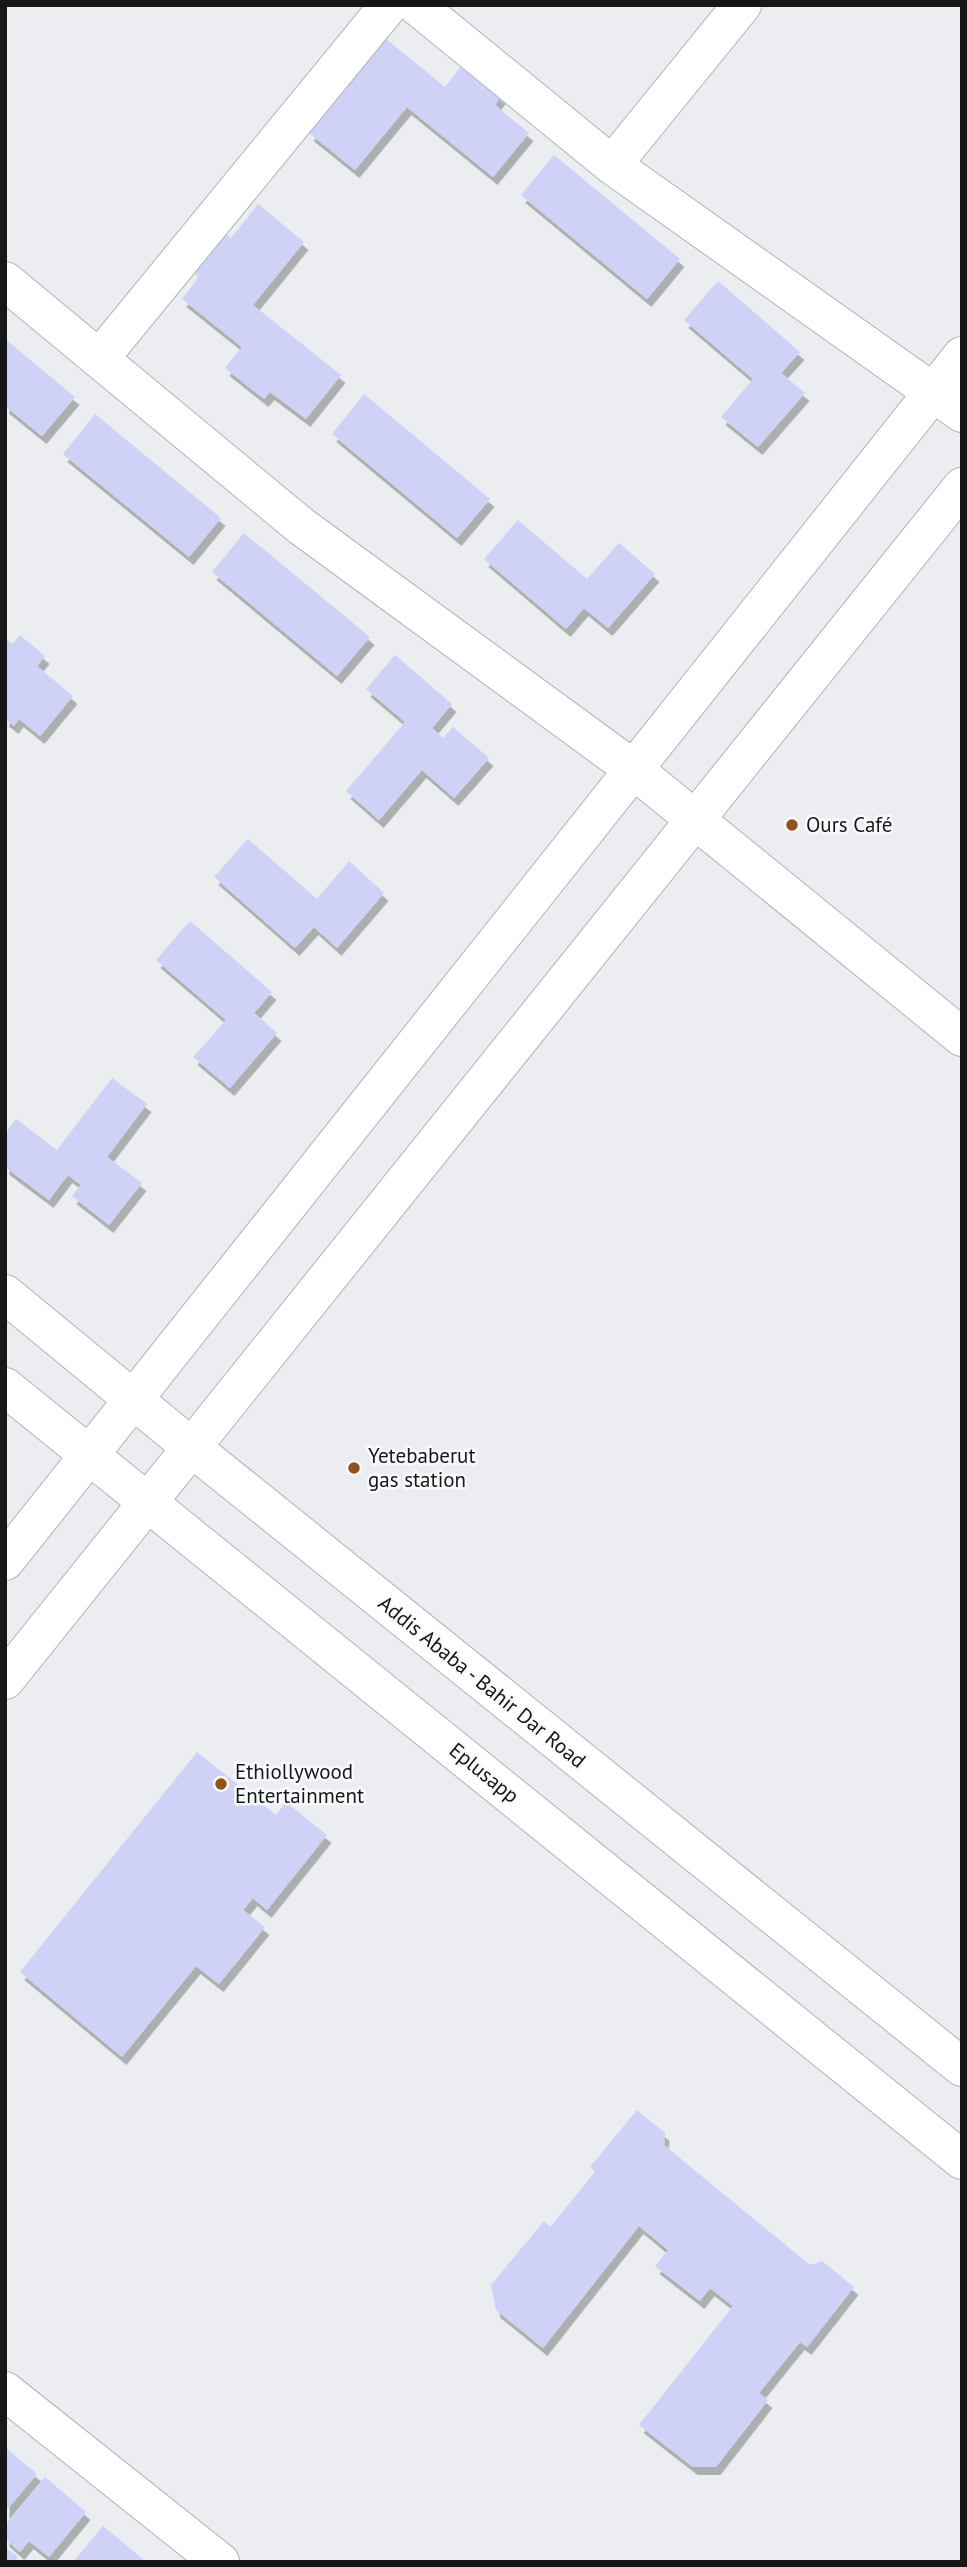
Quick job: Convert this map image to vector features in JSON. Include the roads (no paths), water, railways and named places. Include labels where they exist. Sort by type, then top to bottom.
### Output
[{"type":"main road","points":[[99,359],[389,5]]},
{"type":"main road","points":[[416,5],[612,165],[948,402]]},
{"type":"main road","points":[[612,165],[742,5]]},
{"type":"main road","points":[[5,281],[301,526],[634,769],[962,1037]]},
{"type":"main road","points":[[5,1561],[634,769],[948,402],[962,356]]},
{"type":"main road","points":[[5,1680],[962,487]]},
{"type":"main road","name":"Addis Ababa - Bahir Dar Road","points":[[5,1294],[191,1447],[962,2067]]},
{"type":"main road","name":"Eplusapp","points":[[5,1387],[962,2161]]},
{"type":"main road","points":[[5,2391],[220,2562]]},
{"type":"place","name":"Ours Café","points":[[792,825]]},
{"type":"place","name":"Yetebaberut gas station","points":[[354,1468]]},
{"type":"place","name":"Ethiollywood Entertainment","points":[[221,1784]]}]
